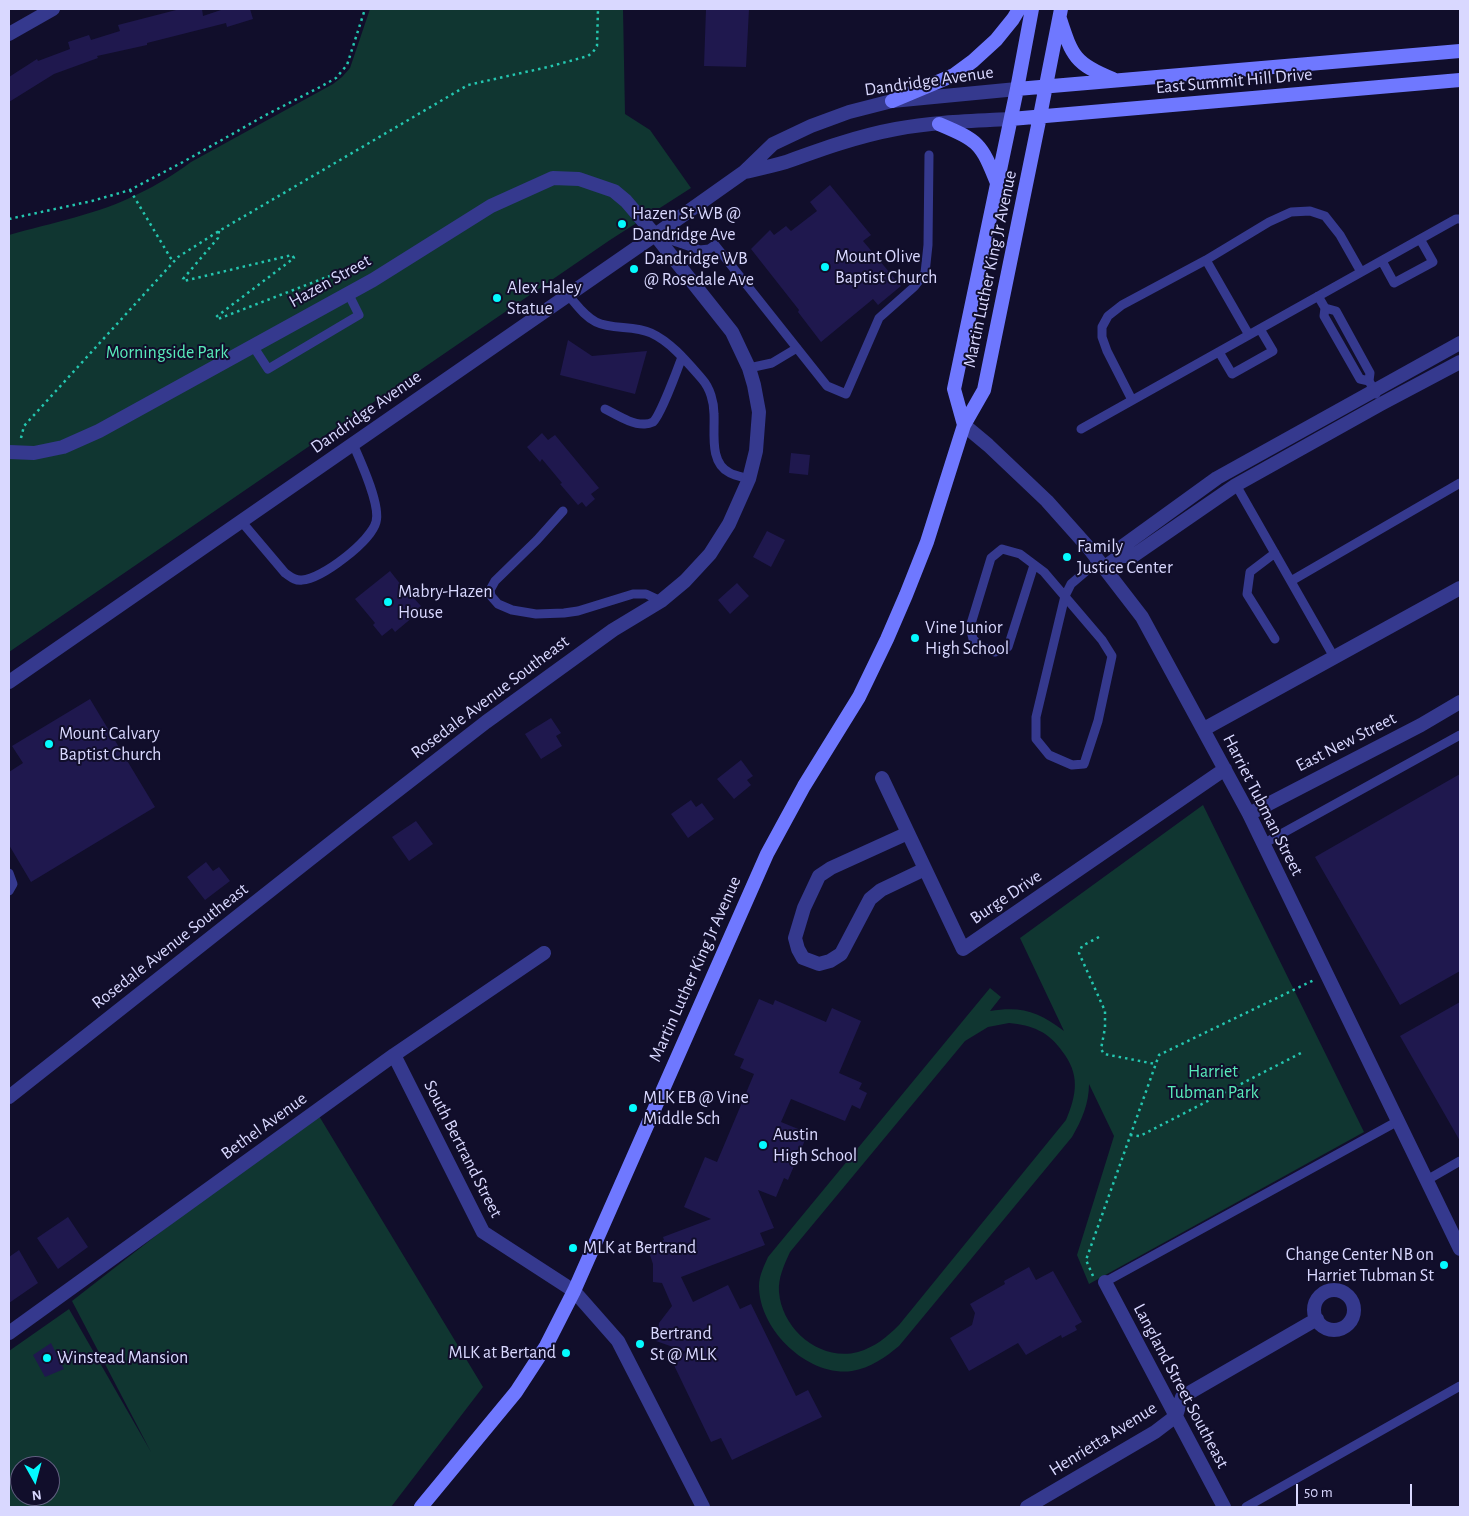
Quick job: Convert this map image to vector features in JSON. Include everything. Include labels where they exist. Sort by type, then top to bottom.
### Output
[{"type":"main road","points":[[892,101],[954,75],[996,40],[1019,9]]},
{"type":"main road","name":"Martin Luther King Jr Avenue","points":[[964,425],[954,389],[1011,119],[1032,9]]},
{"type":"main road","points":[[1060,13],[1069,48],[1080,61],[1094,71],[1119,81]]},
{"type":"main road","name":"Martin Luther King Jr Avenue","points":[[421,1507],[516,1392],[546,1346],[574,1290],[767,854],[804,786],[859,697],[906,596],[927,542],[964,425],[984,390],[1060,13]]},
{"type":"main road","name":"East Summit Hill Drive","points":[[1017,89],[1460,51]]},
{"type":"main road","name":"East Summit Hill Drive","points":[[1011,119],[1460,80]]},
{"type":"main road","points":[[939,124],[966,135],[979,145],[987,158],[997,183]]},
{"type":"street","points":[[9,34],[53,9]]},
{"type":"street","name":"Dandridge Avenue","points":[[9,682],[655,235],[744,172],[773,144],[811,126],[849,112],[892,101],[1017,89]]},
{"type":"street","name":"Dandridge Avenue","points":[[744,172],[897,128],[1011,119]]},
{"type":"street","name":"Hazen Street","points":[[13,452],[34,453],[63,447],[99,431],[373,280],[491,206],[553,178],[579,179],[614,191],[626,201],[655,235]]},
{"type":"street","name":"Rosedale Avenue Southeast","points":[[9,1097],[486,722],[613,630],[661,600],[685,581],[710,554],[729,524],[749,479],[756,451],[759,412],[749,368],[732,332],[655,235]]},
{"type":"street","points":[[1120,556],[1123,546],[1217,478],[1372,386],[1460,343]]},
{"type":"street","points":[[1102,564],[1120,556],[1133,556],[1236,485],[1460,362]]},
{"type":"street","name":"Harriet Tubman Street","points":[[964,425],[1047,501],[1102,564],[1142,617],[1204,729],[1248,814],[1426,1180],[1457,1234],[1460,1249]]},
{"type":"street","points":[[1204,729],[1460,588]]},
{"type":"street","name":"East New Street","points":[[1248,814],[1422,725],[1460,702]]},
{"type":"street","name":"Burge Drive","points":[[882,778],[963,949],[1225,769]]},
{"type":"street","points":[[908,833],[831,868],[819,876],[804,908],[795,938],[803,958],[818,964],[830,961],[841,954],[870,899],[881,890],[925,869]]},
{"type":"street","name":"Bethel Avenue","points":[[9,1333],[394,1054],[544,953]]},
{"type":"street","name":"South Bertrand Street","points":[[394,1054],[483,1232],[574,1290],[618,1341],[703,1507]]},
{"type":"street","name":"Langland Street Southeast","points":[[1099,1279],[1176,1416],[1224,1507]]},
{"type":"street","name":"Henrietta Avenue","points":[[1027,1507],[1155,1432],[1176,1416],[1182,1397],[1317,1318]]},
{"type":"lane","points":[[655,235],[700,250],[709,249],[716,245],[827,386],[846,394],[879,318],[914,287],[925,273],[928,245],[929,155]]},
{"type":"lane","points":[[1132,400],[1107,352],[1102,337],[1102,327],[1108,316],[1122,306],[1206,260],[1269,222],[1290,212],[1310,210],[1325,216],[1340,235],[1361,272]]},
{"type":"lane","points":[[1081,429],[1460,218]]},
{"type":"lane","points":[[1382,261],[1394,283],[1433,262],[1420,239]]},
{"type":"lane","points":[[1206,260],[1249,335]]},
{"type":"lane","points":[[254,346],[268,369],[359,315],[348,293]]},
{"type":"lane","points":[[568,295],[584,314],[597,322],[650,332],[662,339],[682,357],[704,381],[711,395],[714,413],[716,456],[722,467],[730,473],[749,479]]},
{"type":"lane","points":[[1318,296],[1325,308],[1324,316],[1360,379],[1372,386]]},
{"type":"lane","points":[[1325,308],[1336,311],[1370,373],[1372,386],[1381,404]]},
{"type":"lane","points":[[1219,352],[1232,374],[1273,351],[1260,328]]},
{"type":"lane","points":[[749,368],[772,363],[797,348]]},
{"type":"lane","points":[[605,409],[640,424],[647,425],[653,422],[668,393],[682,357]]},
{"type":"lane","points":[[241,521],[285,573],[293,579],[312,578],[332,567],[359,547],[376,522],[377,511],[353,444]]},
{"type":"lane","points":[[1291,581],[1460,483]]},
{"type":"lane","points":[[1236,485],[1334,658]]},
{"type":"lane","points":[[563,512],[496,581],[490,590],[491,596],[498,604],[512,610],[536,614],[578,611],[633,594],[646,594],[661,600]]},
{"type":"lane","points":[[1034,565],[1008,647],[995,652],[981,647],[973,639],[970,627],[991,558],[1002,549],[1020,554],[1044,572],[1065,596],[1102,640],[1112,656],[1098,721],[1084,764],[1072,765],[1049,754],[1036,740],[1036,717],[1065,596],[1070,584],[1102,564]]},
{"type":"lane","points":[[1275,553],[1250,572],[1247,594],[1276,640]]},
{"type":"lane","points":[[1263,844],[1460,735]]},
{"type":"lane","points":[[9,873],[13,884],[9,891]]},
{"type":"lane","points":[[1099,1279],[1398,1121]]},
{"type":"lane","points":[[1426,1180],[1460,1161]]},
{"type":"lane","points":[[1246,1507],[1460,1386]]},
{"type":"path","points":[[9,219],[92,201],[130,190],[336,78],[346,65],[364,9]]},
{"type":"path","points":[[13,452],[24,426],[173,262],[191,247],[468,85],[588,56],[594,52],[597,46],[598,9]]},
{"type":"path","points":[[130,190],[173,262]]},
{"type":"path","points":[[219,231],[218,238],[183,278],[184,280],[292,255],[294,258],[216,316],[218,319],[352,267],[373,280]]},
{"type":"path","points":[[1099,937],[1082,946],[1080,953],[1106,1011],[1105,1028],[1100,1049],[1104,1054],[1155,1064]]},
{"type":"path","points":[[1099,1279],[1086,1260],[1159,1055],[1326,974]]},
{"type":"path","points":[[1130,1135],[1140,1136],[1300,1053]]},
{"type":"green space","name":"Morningside Park","points":[[370,9],[623,9],[625,114],[650,130],[691,188],[610,240],[9,652],[9,235],[91,213],[145,191],[191,162],[333,84],[350,68]]},
{"type":"green space","name":"Harriet Tubman Park","points":[[1203,805],[1364,1132],[1089,1284],[1077,1255],[1114,1136],[1089,1084],[1088,1098],[1084,1111],[1072,1137],[899,1346],[889,1354],[859,1370],[835,1371],[819,1366],[803,1358],[789,1347],[767,1319],[761,1303],[759,1286],[768,1257],[990,988],[1001,997],[990,1011],[1012,1009],[1030,1012],[1046,1019],[1064,1031],[1020,938]],"holes":[[[1009,1023],[1046,1034],[1057,1044],[1068,1060],[1072,1068],[1075,1084],[1073,1101],[1066,1120],[890,1334],[870,1347],[858,1352],[844,1354],[830,1352],[806,1340],[787,1319],[779,1292],[780,1277],[790,1252],[965,1041],[988,1027]]]},
{"type":"green space","points":[[316,1111],[483,1387],[391,1507],[9,1507],[9,1351],[69,1309],[151,1452],[72,1301]]},
{"type":"building","points":[[180,9],[202,9],[203,16],[224,9],[250,9],[253,19],[227,27],[226,23],[147,43],[147,45],[97,56],[98,58],[54,74],[9,102],[9,77],[37,59],[38,61],[70,49],[68,42],[89,35],[91,40],[120,31],[118,25]]},
{"type":"building","points":[[706,9],[749,9],[746,67],[704,66]]},
{"type":"building","name":"Mount Olive Baptist Church","points":[[830,185],[871,235],[863,241],[901,286],[878,305],[873,299],[821,342],[798,312],[799,310],[751,249],[770,230],[774,235],[786,226],[791,231],[817,211],[810,202]]},
{"type":"building","points":[[568,340],[592,356],[647,351],[635,394],[560,375]]},
{"type":"building","points":[[542,433],[548,440],[555,435],[599,488],[591,494],[595,499],[586,507],[582,502],[578,505],[542,459],[540,462],[527,447]]},
{"type":"building","points":[[791,453],[810,455],[808,475],[789,473]]},
{"type":"building","points":[[767,531],[785,540],[771,567],[753,557]]},
{"type":"building","name":"Mabry-Hazen House","points":[[390,571],[409,595],[421,606],[411,614],[413,617],[395,632],[392,628],[382,636],[373,625],[375,623],[355,599]]},
{"type":"building","points":[[737,583],[749,596],[730,614],[718,600]]},
{"type":"building","points":[[90,699],[155,807],[31,882],[9,845],[9,772],[23,763],[12,746]]},
{"type":"building","points":[[551,718],[561,733],[556,736],[562,746],[541,759],[525,734]]},
{"type":"building","points":[[741,760],[753,776],[747,780],[751,785],[734,799],[717,779]]},
{"type":"building","points":[[1460,774],[1460,971],[1400,1005],[1315,857]]},
{"type":"building","points":[[691,800],[696,807],[702,803],[714,819],[688,838],[671,814]]},
{"type":"building","points":[[416,821],[433,844],[409,861],[392,837]]},
{"type":"building","points":[[206,862],[213,871],[219,867],[230,881],[205,900],[187,877]]},
{"type":"building","points":[[759,999],[773,1005],[775,1000],[826,1022],[832,1008],[861,1021],[839,1073],[862,1083],[859,1089],[867,1093],[860,1109],[852,1105],[845,1121],[791,1099],[781,1122],[808,1133],[788,1180],[784,1178],[776,1197],[758,1190],[774,1228],[760,1233],[765,1245],[681,1277],[693,1302],[728,1285],[740,1309],[751,1304],[796,1396],[808,1390],[822,1417],[732,1460],[721,1438],[711,1442],[671,1359],[687,1352],[656,1341],[659,1323],[672,1306],[662,1283],[653,1282],[653,1264],[647,1246],[664,1240],[663,1237],[711,1219],[684,1207],[705,1157],[717,1162],[754,1074],[740,1068],[744,1059],[734,1055]]},
{"type":"building","points":[[1460,1002],[1460,1141],[1400,1036]]},
{"type":"building","points":[[68,1217],[88,1247],[58,1269],[37,1238]]},
{"type":"building","points":[[19,1250],[38,1283],[9,1303],[9,1257]]},
{"type":"building","points":[[1029,1267],[1036,1280],[1053,1271],[1082,1322],[1075,1326],[1077,1330],[1062,1338],[1061,1335],[1026,1355],[1018,1343],[969,1371],[950,1338],[972,1325],[975,1313],[970,1304],[1005,1284],[1004,1281]]},
{"type":"building","name":"Winstead Mansion","points":[[51,1343],[64,1369],[45,1377],[33,1355]]},
{"type":"place","name":"Hazen St WB @ Dandridge Ave","points":[[622,224]]},
{"type":"place","name":"Mount Olive Baptist Church","points":[[825,267]]},
{"type":"place","name":"Dandridge WB @ Rosedale Ave","points":[[634,269]]},
{"type":"place","name":"Alex Haley Statue","points":[[497,298]]},
{"type":"place","name":"Family Justice Center","points":[[1067,557]]},
{"type":"place","name":"Mabry-Hazen House","points":[[388,602]]},
{"type":"place","name":"Vine Junior High School","points":[[915,638]]},
{"type":"place","name":"Mount Calvary Baptist Church","points":[[49,744]]},
{"type":"place","name":"MLK EB @ Vine Middle Sch","points":[[633,1108]]},
{"type":"place","name":"Austin High School","points":[[763,1145]]},
{"type":"place","name":"MLK at Bertrand","points":[[573,1248]]},
{"type":"place","name":"Change Center NB on Harriet Tubman St","points":[[1444,1265]]},
{"type":"place","name":"Bertrand St @ MLK","points":[[640,1344]]},
{"type":"place","name":"MLK at Bertand","points":[[566,1353]]},
{"type":"place","name":"Winstead Mansion","points":[[47,1358]]}]
